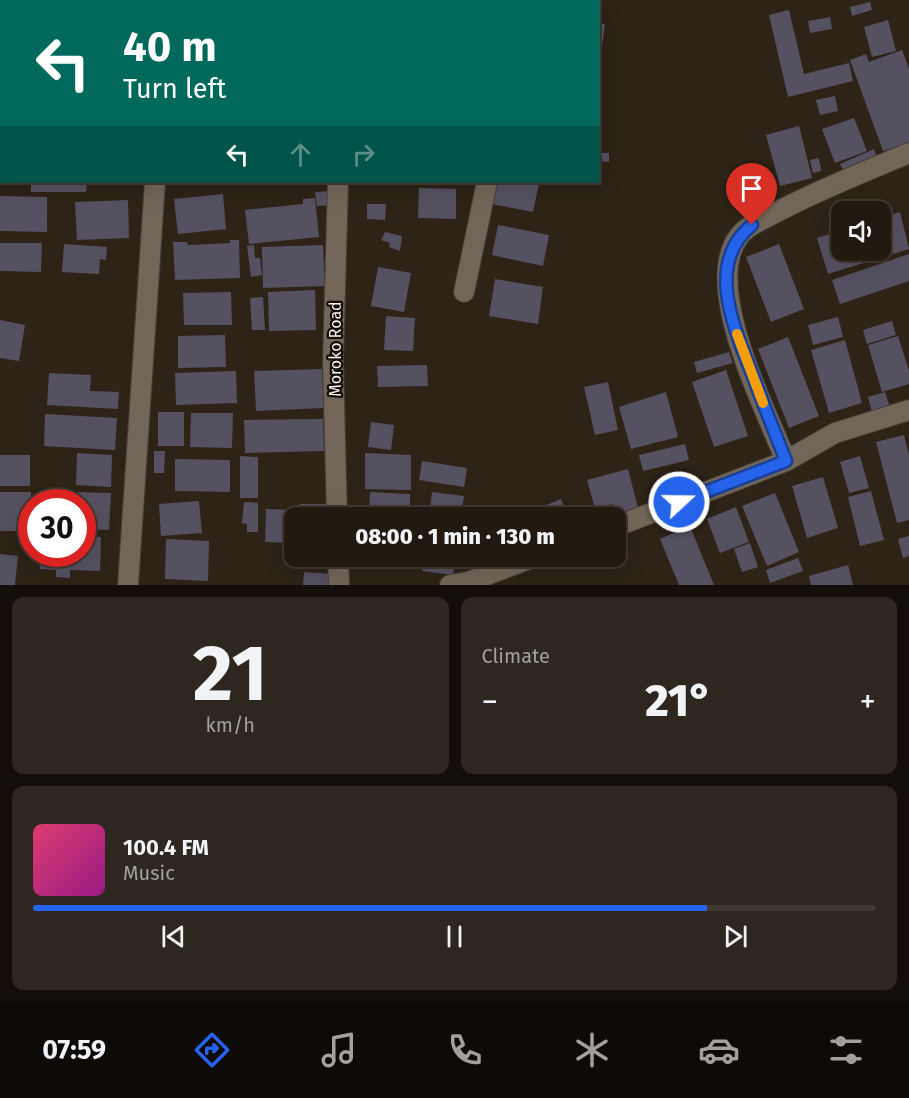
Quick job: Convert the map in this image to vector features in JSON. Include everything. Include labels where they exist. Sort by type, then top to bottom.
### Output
[{"type":"street","points":[[786,461],[731,316],[726,272],[734,246],[740,235],[752,225],[805,197],[909,153]]},
{"type":"street","points":[[128,585],[155,183]]},
{"type":"street","name":"Moroko Road","points":[[337,507],[333,361],[338,183]]},
{"type":"street","points":[[464,292],[487,183]]},
{"type":"street","points":[[626,522],[786,461],[835,433],[909,410]]},
{"type":"street","points":[[338,567],[339,585]]},
{"type":"street","points":[[450,585],[468,582],[508,567]]},
{"type":"building","points":[[870,2],[872,10],[852,16],[850,7]]},
{"type":"building","points":[[789,10],[804,74],[849,63],[853,81],[788,97],[769,15]]},
{"type":"building","points":[[830,17],[832,29],[810,33],[808,21]]},
{"type":"building","points":[[888,20],[896,51],[872,57],[864,27]]},
{"type":"building","points":[[600,23],[605,24],[600,55]]},
{"type":"building","points":[[902,50],[909,69],[909,147],[906,148],[905,144],[883,151],[850,60],[866,54],[869,62]]},
{"type":"building","points":[[835,96],[838,111],[820,115],[816,100]]},
{"type":"building","points":[[854,118],[867,151],[835,163],[822,129]]},
{"type":"building","points":[[799,126],[812,178],[780,186],[766,135]]},
{"type":"building","points":[[874,149],[877,157],[844,172],[840,164]]},
{"type":"building","points":[[600,153],[609,153],[609,162],[600,161]]},
{"type":"building","points":[[819,158],[821,171],[813,173],[810,160]]},
{"type":"building","points":[[31,183],[87,183],[86,192],[31,192]]},
{"type":"building","points":[[495,183],[539,183],[533,212],[491,204]]},
{"type":"building","points":[[419,188],[456,189],[456,219],[418,218]]},
{"type":"building","points":[[332,191],[333,205],[317,206],[315,192]]},
{"type":"building","points":[[223,194],[226,229],[178,234],[174,199]]},
{"type":"building","points":[[0,196],[47,197],[47,232],[0,231]]},
{"type":"building","points":[[315,198],[319,237],[249,244],[245,210],[303,204],[303,199]]},
{"type":"building","points":[[128,200],[129,238],[77,240],[75,202]]},
{"type":"building","points":[[367,204],[386,204],[385,220],[367,219]]},
{"type":"building","points":[[900,212],[909,249],[891,255],[891,215]]},
{"type":"building","points":[[498,225],[549,235],[543,266],[492,255]]},
{"type":"building","points":[[385,232],[402,236],[400,251],[389,247],[390,243],[381,240]]},
{"type":"building","points":[[831,234],[831,261],[870,261],[828,274],[817,238]]},
{"type":"building","points":[[230,240],[239,240],[240,278],[175,280],[173,242],[187,242],[188,245],[230,243]]},
{"type":"building","points":[[0,243],[42,243],[41,272],[0,271]]},
{"type":"building","points":[[64,244],[107,247],[106,260],[100,259],[99,274],[62,272]]},
{"type":"building","points":[[779,244],[804,309],[771,322],[746,257]]},
{"type":"building","points":[[254,245],[255,258],[260,258],[262,275],[251,277],[247,246]]},
{"type":"building","points":[[323,245],[325,286],[263,288],[262,247]]},
{"type":"building","points":[[909,254],[909,281],[840,304],[832,280]]},
{"type":"building","points":[[378,267],[411,273],[404,312],[371,306]]},
{"type":"building","points":[[495,279],[543,287],[538,324],[489,316]]},
{"type":"building","points":[[315,290],[316,330],[269,331],[268,292]]},
{"type":"building","points":[[231,292],[232,325],[184,325],[183,293]]},
{"type":"building","points":[[263,297],[265,330],[252,330],[250,298]]},
{"type":"building","points":[[386,316],[415,318],[413,351],[384,350]]},
{"type":"building","points":[[838,317],[843,337],[813,345],[808,325]]},
{"type":"building","points":[[0,320],[25,325],[19,361],[0,358]]},
{"type":"building","points":[[892,321],[896,335],[867,344],[863,330]]},
{"type":"building","points":[[225,335],[226,367],[178,368],[178,336]]},
{"type":"building","points":[[898,336],[909,371],[909,384],[882,392],[868,345]]},
{"type":"building","points":[[788,337],[819,416],[789,428],[758,349]]},
{"type":"building","points":[[845,340],[862,403],[829,413],[811,350]]},
{"type":"building","points":[[729,352],[733,363],[697,373],[694,362]]},
{"type":"building","points":[[427,365],[428,386],[378,387],[377,366]]},
{"type":"building","points":[[322,369],[324,408],[256,411],[254,371]]},
{"type":"building","points":[[726,370],[748,436],[714,447],[692,382]]},
{"type":"building","points":[[236,371],[237,403],[176,405],[175,373]]},
{"type":"building","points":[[49,373],[91,375],[90,391],[119,392],[118,409],[47,405]]},
{"type":"building","points":[[608,382],[618,430],[595,435],[584,387]]},
{"type":"building","points":[[666,392],[678,437],[631,449],[619,407]]},
{"type":"building","points":[[885,392],[890,407],[872,412],[868,397]]},
{"type":"building","points":[[158,412],[184,412],[184,446],[158,446]]},
{"type":"building","points":[[191,413],[233,413],[232,448],[190,447]]},
{"type":"building","points":[[45,414],[117,418],[115,450],[44,446]]},
{"type":"building","points":[[323,419],[324,451],[245,453],[244,420]]},
{"type":"building","points":[[371,422],[394,425],[391,450],[368,447]]},
{"type":"building","points":[[904,435],[909,455],[909,520],[897,523],[876,442]]},
{"type":"building","points":[[685,444],[689,460],[643,471],[639,455]]},
{"type":"building","points":[[154,451],[165,451],[164,473],[154,473]]},
{"type":"building","points":[[77,453],[112,455],[111,487],[76,485]]},
{"type":"building","points":[[365,453],[411,455],[411,490],[365,489]]},
{"type":"building","points":[[0,455],[30,455],[30,486],[0,486]]},
{"type":"building","points":[[240,456],[258,457],[258,498],[240,498]]},
{"type":"building","points":[[860,456],[869,488],[849,493],[840,462]]},
{"type":"building","points":[[175,459],[230,460],[230,492],[175,491]]},
{"type":"building","points":[[422,461],[467,468],[464,487],[419,480]]},
{"type":"building","points":[[628,469],[638,508],[626,511],[626,507],[613,507],[612,504],[594,507],[587,480]]},
{"type":"building","points":[[823,477],[838,528],[807,538],[792,486]]},
{"type":"building","points":[[871,491],[884,540],[860,546],[848,497]]},
{"type":"building","points":[[0,492],[18,492],[18,531],[0,531]]},
{"type":"building","points":[[370,492],[410,494],[410,507],[369,507]]},
{"type":"building","points":[[432,492],[464,496],[462,507],[430,507]]},
{"type":"building","points":[[96,493],[111,493],[109,530],[96,530]]},
{"type":"building","points":[[775,493],[799,552],[767,566],[742,506]]},
{"type":"building","points":[[561,499],[564,507],[542,507]]},
{"type":"building","points":[[199,501],[202,533],[161,536],[159,504]]},
{"type":"building","points":[[244,502],[258,503],[258,532],[247,532],[247,524],[242,523]]},
{"type":"building","points":[[300,504],[327,504],[327,507],[300,507]]},
{"type":"building","points":[[736,507],[749,542],[720,553],[707,519]]},
{"type":"building","points":[[266,509],[284,510],[284,543],[265,542]]},
{"type":"building","points":[[690,526],[714,585],[679,585],[660,539]]},
{"type":"building","points":[[909,536],[909,556],[903,558],[898,539]]},
{"type":"building","points":[[96,537],[101,537],[100,571],[70,570],[70,578],[56,577],[56,570],[40,569],[40,567],[96,567]]},
{"type":"building","points":[[166,539],[209,541],[208,581],[165,579]]},
{"type":"building","points":[[750,543],[758,567],[742,572],[734,549]]},
{"type":"building","points":[[0,554],[18,556],[15,585],[0,585]]},
{"type":"building","points":[[798,558],[803,571],[770,583],[766,570]]},
{"type":"building","points":[[848,565],[853,585],[811,585],[809,576]]},
{"type":"building","points":[[423,567],[454,567],[453,575],[422,571]]},
{"type":"building","points":[[304,572],[330,574],[330,585],[303,585]]},
{"type":"slow traffic","points":[[737,334],[763,403]]},
{"type":"route","points":[[679,502],[786,461],[738,337],[727,295],[726,272],[734,246],[740,235],[752,225]]}]
